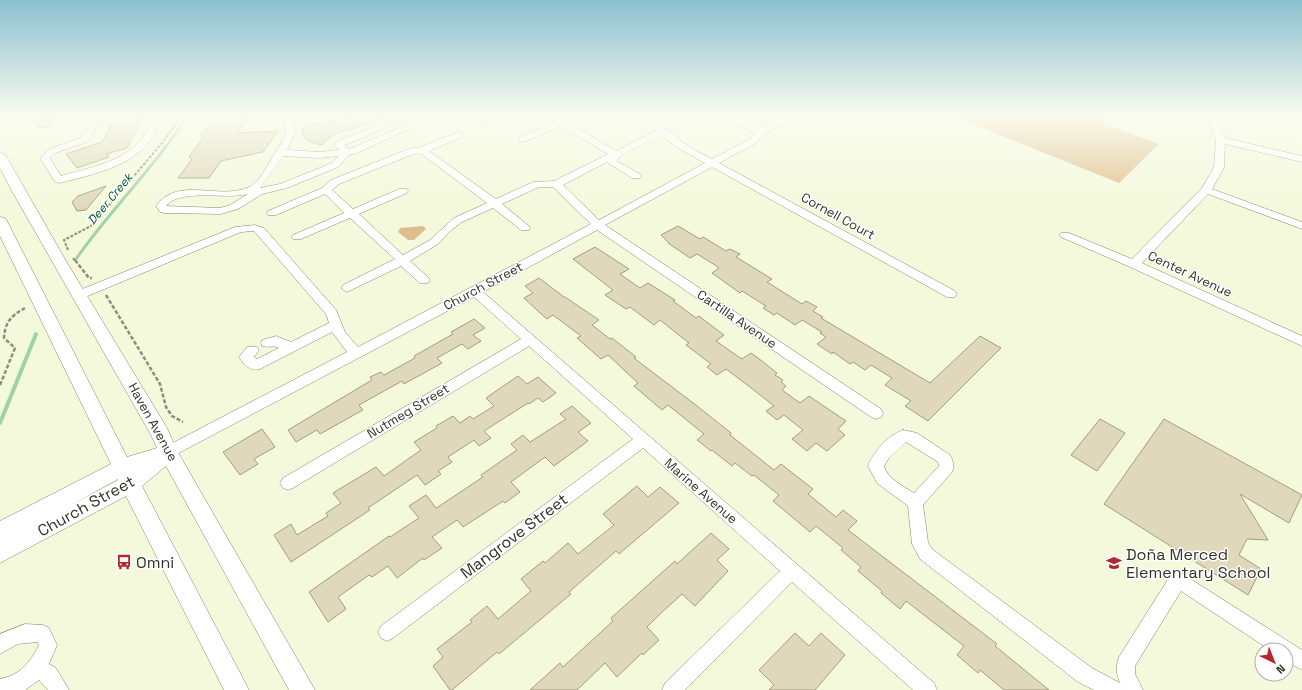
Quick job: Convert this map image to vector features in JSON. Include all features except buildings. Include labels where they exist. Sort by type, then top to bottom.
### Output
[{"type":"main road","name":"Haven Avenue","points":[[0,156],[58,263],[79,295],[156,427],[168,452],[303,690]]},
{"type":"main road","points":[[0,221],[127,475],[237,690]]},
{"type":"main road","name":"Church Street","points":[[0,553],[127,475],[168,452]]},
{"type":"main road","name":"Church Street","points":[[0,532],[127,475]]},
{"type":"street","points":[[63,147],[52,151],[45,158],[59,180],[108,164],[137,150],[139,147]]},
{"type":"street","points":[[283,147],[255,191],[234,207],[221,210],[164,210],[161,206],[167,198],[177,194],[235,195],[255,191],[283,186],[336,165],[346,152]]},
{"type":"street","points":[[341,147],[346,152]]},
{"type":"street","points":[[280,153],[320,155],[354,151],[363,147]]},
{"type":"street","points":[[272,213],[326,190],[335,182],[409,152],[428,147]]},
{"type":"street","points":[[603,147],[616,155]]},
{"type":"street","points":[[347,288],[403,260],[434,242],[458,220],[537,184],[556,184],[631,147]]},
{"type":"street","name":"Cornell Court","points":[[683,147],[951,294]]},
{"type":"street","name":"Church Street","points":[[168,452],[475,291],[743,147]]},
{"type":"street","points":[[1134,264],[1206,190],[1219,167],[1220,147]]},
{"type":"street","points":[[1255,147],[1302,159]]},
{"type":"street","points":[[422,150],[496,204],[500,209],[525,228]]},
{"type":"street","points":[[616,155],[612,162],[636,176]]},
{"type":"street","name":"Cartilla Avenue","points":[[556,184],[598,225],[876,413]]},
{"type":"street","points":[[326,190],[424,280]]},
{"type":"street","points":[[1206,190],[1302,226]]},
{"type":"street","points":[[297,237],[403,191]]},
{"type":"street","points":[[79,295],[239,229],[255,228],[260,230],[332,313],[339,334],[356,353]]},
{"type":"street","name":"Center Avenue","points":[[1065,235],[1301,338]]},
{"type":"street","name":"Marine Avenue","points":[[475,291],[927,690]]},
{"type":"street","points":[[252,350],[246,357],[255,366],[336,325]]},
{"type":"street","name":"Nutmeg Street","points":[[288,483],[529,340]]},
{"type":"street","points":[[267,343],[276,341],[291,348]]},
{"type":"street","points":[[915,503],[947,468],[945,459],[912,437],[903,436],[877,460],[876,468],[879,475],[886,482],[915,503],[920,544],[926,554],[1085,675],[1113,690]]},
{"type":"street","name":"Mangrove Street","points":[[387,632],[642,440]]},
{"type":"street","points":[[672,690],[792,570]]},
{"type":"street","points":[[1133,690],[1126,674],[1126,664],[1178,579],[1274,642]]},
{"type":"street","points":[[0,645],[7,639],[27,631],[42,634],[48,645],[38,668],[24,680],[11,687],[0,690]]},
{"type":"street","points":[[38,668],[49,675],[59,690]]},
{"type":"path","points":[[159,147],[91,226],[64,240],[80,267],[89,278],[96,278],[160,384],[161,398],[173,419],[182,422]]},
{"type":"path","points":[[0,385],[15,348],[4,338],[4,327],[8,318],[25,308]]},
{"type":"shaded area","points":[[1030,147],[1156,147],[1119,183]]},
{"type":"shaded area","points":[[423,226],[426,229],[414,240],[408,240],[398,232],[400,228]]},
{"type":"waterway","name":"Deer Creek","points":[[76,259],[165,147]]},
{"type":"waterway","name":"Deer Creek","points":[[0,423],[36,334]]},
{"type":"place","name":"Omni","points":[[124,562]]},
{"type":"place","name":"Doña Merced Elementary School","points":[[1114,563]]}]
